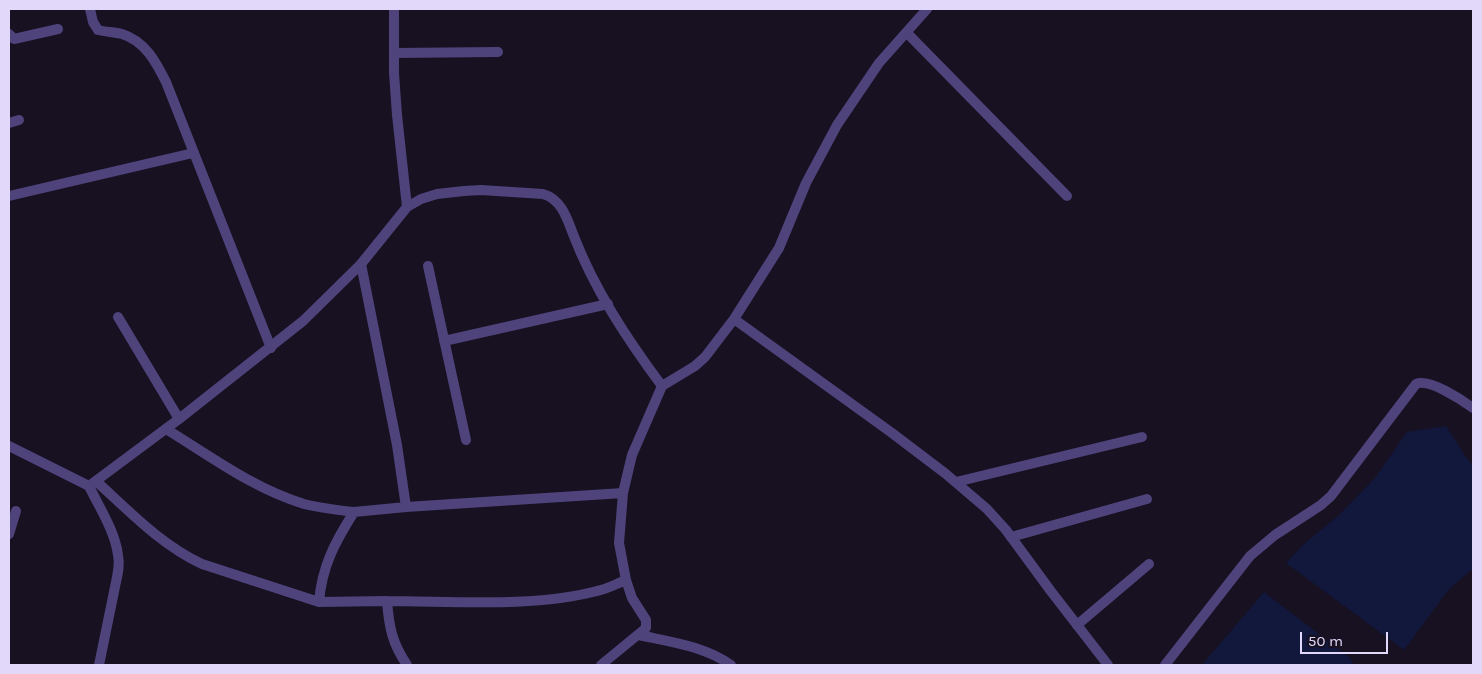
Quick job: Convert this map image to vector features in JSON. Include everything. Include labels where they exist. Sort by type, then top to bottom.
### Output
[{"type":"street","points":[[90,9],[93,22],[98,30],[127,36],[148,51],[154,58],[166,82],[271,348]]},
{"type":"street","points":[[394,9],[396,115],[407,207]]},
{"type":"street","points":[[591,665],[602,664],[646,628],[646,620],[632,598],[626,580],[619,543],[623,493],[632,455],[662,386],[706,357],[734,318],[779,248],[806,183],[837,125],[879,63],[927,9]]},
{"type":"street","points":[[9,34],[14,39],[21,39],[58,29]]},
{"type":"street","points":[[907,33],[1068,196]]},
{"type":"street","points":[[395,53],[498,52]]},
{"type":"street","points":[[9,196],[193,153]]},
{"type":"street","points":[[93,483],[271,348],[303,321],[361,264],[407,207],[421,199],[437,194],[481,190],[552,196],[568,219],[595,283],[623,330],[662,386]]},
{"type":"street","points":[[361,264],[397,445],[406,507]]},
{"type":"street","points":[[428,266],[466,440]]},
{"type":"street","points":[[444,341],[608,304]]},
{"type":"street","points":[[118,317],[179,419]]},
{"type":"street","points":[[734,318],[892,432],[987,509],[1011,537],[1108,665]]},
{"type":"street","points":[[1164,665],[1250,556],[1275,535],[1332,496],[1416,384],[1421,382],[1431,384],[1473,408]]},
{"type":"street","points":[[166,429],[244,477],[278,493],[305,504],[354,512],[623,493]]},
{"type":"street","points":[[956,482],[1142,436]]},
{"type":"street","points":[[9,446],[93,483],[142,524],[185,556],[202,564],[319,602],[501,602],[563,598],[598,591],[626,580]]},
{"type":"street","points":[[93,483],[113,536],[118,554],[119,569],[99,665]]},
{"type":"street","points":[[1011,537],[1147,499]]},
{"type":"street","points":[[9,534],[16,511]]},
{"type":"street","points":[[319,602],[325,564],[339,534],[354,512]]},
{"type":"street","points":[[1077,625],[1149,564]]},
{"type":"street","points":[[387,602],[390,630],[398,652],[407,665]]},
{"type":"street","points":[[639,635],[678,643],[712,653],[731,665]]},
{"type":"water","points":[[1446,426],[1473,466],[1473,571],[1470,571],[1448,590],[1404,650],[1286,563],[1304,544],[1339,515],[1375,478],[1407,432]]},
{"type":"water","points":[[1264,592],[1350,658],[1354,665],[1202,665]]}]
